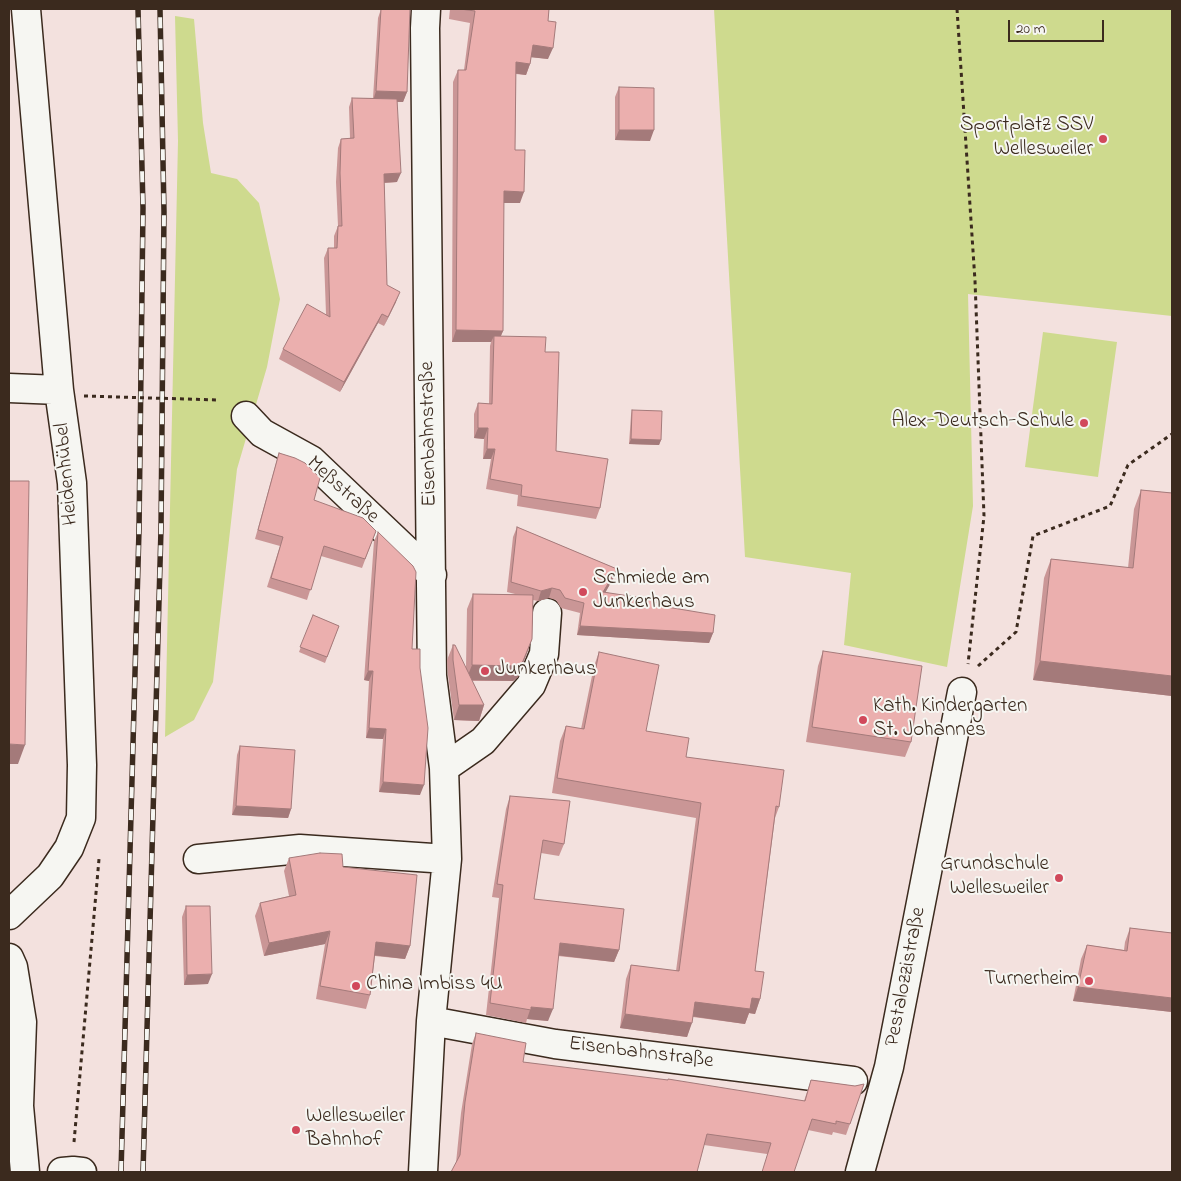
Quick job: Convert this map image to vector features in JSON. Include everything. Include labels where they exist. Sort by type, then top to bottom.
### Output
[{"type":"street","name":"Heidenhübel","points":[[9,915],[50,876],[69,848],[81,818],[82,765],[72,482],[72,393],[26,9]]},
{"type":"street","name":"Eisenbahnstraße","points":[[423,1172],[431,1021],[447,859],[444,768],[432,676],[426,9]]},
{"type":"street","points":[[9,388],[72,393]]},
{"type":"street","name":"Meßstraße","points":[[246,416],[262,433],[311,460],[432,575]]},
{"type":"street","points":[[444,768],[483,740],[531,684],[544,654],[547,612]]},
{"type":"street","name":"Pestalozzistraße","points":[[860,1172],[890,1066],[964,684]]},
{"type":"street","points":[[198,859],[300,849],[447,859]]},
{"type":"street","points":[[9,958],[22,1022],[19,1106],[25,1172]]},
{"type":"street","name":"Eisenbahnstraße","points":[[431,1021],[555,1044],[853,1081]]},
{"type":"path","points":[[958,9],[975,281],[984,516],[964,684]]},
{"type":"path","points":[[72,393],[219,400]]},
{"type":"path","points":[[964,684],[1016,632],[1033,536],[1110,506],[1128,465],[1172,434]]},
{"type":"path","points":[[72,1172],[100,850]]},
{"type":"green space","points":[[714,9],[1172,9],[1172,316],[968,294],[973,506],[947,667],[844,645],[851,573],[745,557]]},
{"type":"green space","points":[[175,16],[194,19],[203,123],[211,173],[237,179],[259,203],[280,299],[267,367],[237,469],[213,682],[194,720],[165,737],[178,141]]},
{"type":"green space","points":[[1043,332],[1117,342],[1098,477],[1025,467]]},
{"type":"building","points":[[381,9],[410,9],[407,92],[376,91]]},
{"type":"building","points":[[460,9],[549,9],[548,21],[556,22],[553,48],[533,45],[530,64],[516,62],[515,150],[525,150],[524,192],[504,191],[503,331],[456,330],[458,70],[466,70],[475,11]]},
{"type":"building","points":[[619,87],[654,88],[654,130],[619,130]]},
{"type":"building","points":[[352,98],[397,99],[401,173],[384,174],[387,285],[400,292],[388,317],[382,314],[344,382],[283,349],[307,304],[330,317],[328,248],[337,248],[338,226],[342,226],[341,139],[354,138]]},
{"type":"building","points":[[494,336],[546,337],[545,352],[559,352],[556,451],[608,459],[600,508],[521,496],[522,485],[490,479],[495,449],[487,449],[488,428],[478,428],[478,403],[492,404]]},
{"type":"building","points":[[632,410],[662,411],[661,440],[631,439]]},
{"type":"building","points":[[279,453],[305,463],[320,478],[314,500],[363,518],[376,531],[365,559],[324,546],[311,590],[271,578],[283,537],[258,530]]},
{"type":"building","points":[[9,481],[29,481],[25,745],[9,744]]},
{"type":"building","points":[[1141,490],[1172,493],[1172,676],[1040,661],[1051,559],[1133,568]]},
{"type":"building","points":[[517,527],[617,569],[603,592],[669,602],[667,607],[715,615],[713,633],[580,626],[584,603],[565,598],[560,590],[552,588],[541,591],[511,582]]},
{"type":"building","points":[[378,532],[413,566],[416,572],[412,649],[420,649],[420,668],[428,728],[424,785],[383,782],[386,729],[369,728],[373,671],[368,671]]},
{"type":"building","points":[[473,594],[533,595],[532,639],[519,666],[472,665]]},
{"type":"building","points":[[313,615],[339,626],[327,657],[300,647]]},
{"type":"building","points":[[453,645],[455,645],[484,705],[459,705]]},
{"type":"building","points":[[823,651],[922,666],[911,742],[812,727]]},
{"type":"building","points":[[599,652],[659,665],[646,731],[689,738],[686,757],[784,770],[779,807],[776,806],[755,971],[764,972],[760,999],[752,998],[750,1009],[695,1002],[692,1023],[625,1014],[631,965],[679,971],[701,803],[557,778],[566,726],[584,729]]},
{"type":"building","points":[[240,746],[295,750],[291,809],[236,806]]},
{"type":"building","points":[[510,796],[570,801],[564,844],[543,840],[534,899],[624,909],[619,950],[560,943],[553,1009],[531,1007],[531,1010],[490,1003],[503,885],[497,884]]},
{"type":"building","points":[[320,853],[342,854],[343,867],[417,875],[410,946],[376,942],[370,995],[320,986],[330,931],[269,943],[260,903],[296,895],[289,858]]},
{"type":"building","points":[[186,906],[210,906],[212,974],[187,975]]},
{"type":"building","points":[[1130,928],[1172,933],[1172,998],[1078,987],[1087,945],[1127,951]]},
{"type":"building","points":[[476,1033],[526,1043],[523,1062],[668,1079],[805,1101],[811,1080],[855,1086],[864,1084],[850,1124],[836,1121],[836,1124],[812,1119],[794,1172],[762,1172],[771,1143],[707,1134],[697,1172],[451,1172],[460,1155],[465,1102]]},
{"type":"railway","points":[[121,1172],[139,530],[143,208],[138,9]]},
{"type":"railway","points":[[143,1172],[161,529],[164,212],[160,9]]},
{"type":"place","name":"Sportplatz SSV Wellesweiler","points":[[1103,139]]},
{"type":"place","name":"Alex-Deutsch-Schule","points":[[1084,423]]},
{"type":"place","name":"Schmiede am Junkerhaus","points":[[583,592]]},
{"type":"place","name":"Junkerhaus","points":[[485,671]]},
{"type":"place","name":"Kath. Kindergarten St. Johannes","points":[[863,720]]},
{"type":"place","name":"Grundschule Wellesweiler","points":[[1059,878]]},
{"type":"place","name":"Turnerheim","points":[[1089,981]]},
{"type":"place","name":"China Imbiss 4U","points":[[356,986]]},
{"type":"place","name":"Wellesweiler Bahnhof","points":[[296,1130]]}]
